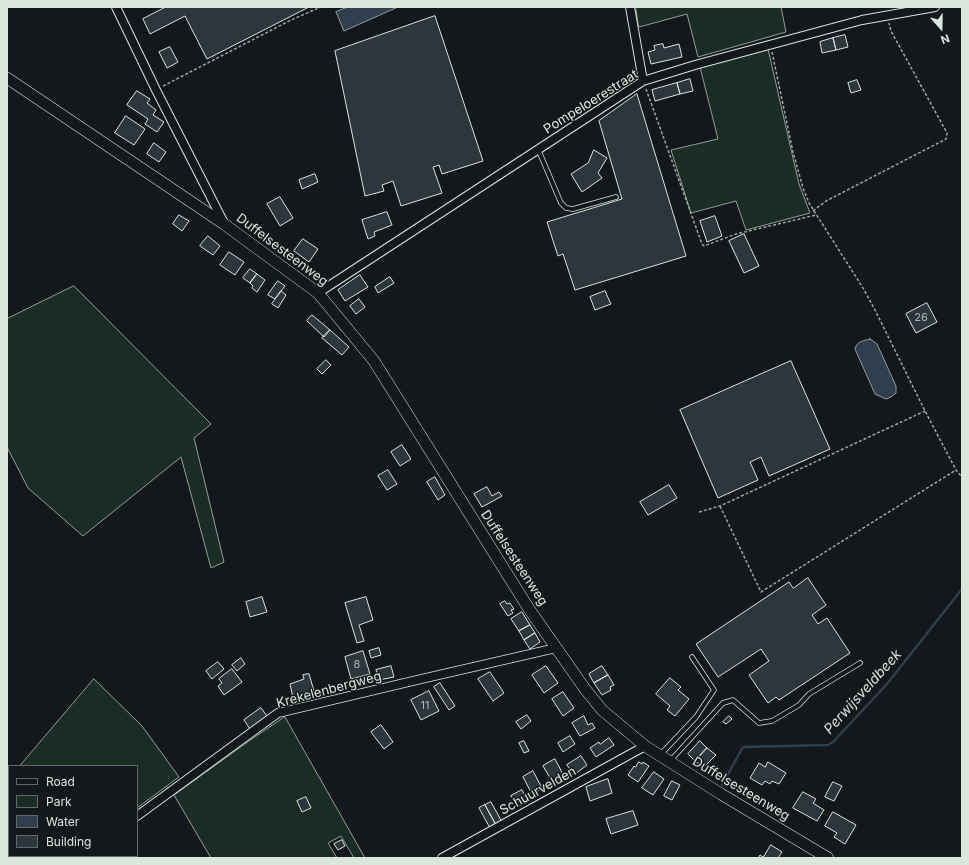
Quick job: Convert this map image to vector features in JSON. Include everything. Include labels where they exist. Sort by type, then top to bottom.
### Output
[{"type":"street","name":"Duffelsesteenweg","points":[[116,7],[224,224]]},
{"type":"street","points":[[630,7],[643,81]]},
{"type":"street","name":"Pompeloerestraat","points":[[318,293],[643,81],[695,65],[862,20],[934,7]]},
{"type":"street","name":"Duffelsesteenweg","points":[[7,78],[224,224],[318,293],[374,361],[457,496],[556,648],[602,710],[645,746],[721,794],[828,858]]},
{"type":"street","name":"Krekelenbergweg","points":[[138,815],[278,713],[556,648]]},
{"type":"street","name":"Schuurvelden","points":[[442,858],[645,746]]},
{"type":"lane","points":[[538,149],[561,203],[566,208],[573,209],[616,197]]},
{"type":"lane","points":[[659,755],[696,717],[714,690],[692,657]]},
{"type":"lane","points":[[670,762],[722,703],[733,700],[759,723],[772,721],[799,705],[809,694],[860,663]]},
{"type":"path","points":[[156,90],[291,20],[321,7]]},
{"type":"path","points":[[813,211],[826,201],[946,139],[947,133],[891,31],[888,15]]},
{"type":"path","points":[[770,45],[793,152],[803,188],[813,211],[869,299],[925,411],[956,470],[962,477]]},
{"type":"path","points":[[643,81],[704,246],[736,234],[816,215]]},
{"type":"path","points":[[699,512],[720,506],[925,411]]},
{"type":"path","points":[[720,506],[761,592],[956,470]]},
{"type":"green space","points":[[636,7],[781,7],[786,32],[698,57],[687,14],[639,27]]},
{"type":"green space","points":[[768,49],[799,184],[810,213],[746,230],[736,201],[691,213],[671,150],[718,139],[700,67]]},
{"type":"green space","points":[[74,286],[211,424],[194,438],[224,562],[211,568],[181,457],[83,536],[28,488],[7,447],[7,319]]},
{"type":"green space","points":[[94,679],[142,726],[179,777],[138,807],[138,765],[21,765]]},
{"type":"green space","points":[[285,717],[365,858],[354,858],[341,836],[328,843],[337,858],[211,858],[174,795]]},
{"type":"water","points":[[348,7],[398,7],[344,31],[336,12]]},
{"type":"water","points":[[870,339],[877,344],[896,386],[896,393],[886,399],[875,394],[855,349],[859,343]]},
{"type":"building","points":[[166,7],[309,7],[207,59],[185,16],[150,34],[143,19]]},
{"type":"building","points":[[435,16],[483,161],[442,174],[439,165],[433,167],[442,193],[401,206],[393,181],[382,185],[384,191],[365,196],[335,51]]},
{"type":"building","points":[[845,35],[848,47],[836,50],[833,38]]},
{"type":"building","points":[[833,38],[836,50],[822,53],[820,42]]},
{"type":"building","points":[[663,44],[664,48],[679,44],[682,57],[651,64],[648,52],[655,50],[654,46]]},
{"type":"building","points":[[170,47],[178,62],[167,68],[159,52]]},
{"type":"building","points":[[690,79],[693,91],[680,94],[677,83]]},
{"type":"building","points":[[857,80],[861,90],[851,93],[848,83]]},
{"type":"building","points":[[677,83],[680,94],[655,101],[652,90]]},
{"type":"building","points":[[137,91],[150,99],[147,103],[156,110],[153,115],[164,122],[157,132],[145,124],[148,119],[127,105]]},
{"type":"building","points":[[637,94],[686,256],[575,290],[563,254],[558,256],[547,222],[622,199],[599,121]]},
{"type":"building","points":[[126,116],[145,129],[134,145],[115,133]]},
{"type":"building","points":[[154,143],[166,152],[159,162],[147,154]]},
{"type":"building","points":[[594,150],[607,158],[598,173],[602,178],[582,192],[571,174],[588,163]]},
{"type":"building","points":[[315,174],[318,182],[302,189],[299,180]]},
{"type":"building","points":[[280,197],[293,218],[280,226],[267,204]]},
{"type":"building","points":[[387,212],[392,225],[374,232],[375,236],[368,239],[362,220]]},
{"type":"building","points":[[179,215],[189,221],[182,231],[173,224]]},
{"type":"building","points":[[715,216],[722,236],[707,242],[700,221]]},
{"type":"building","points":[[744,234],[759,266],[744,273],[729,241]]},
{"type":"building","points":[[208,236],[220,246],[213,255],[200,246]]},
{"type":"building","points":[[303,239],[318,249],[309,262],[294,251]]},
{"type":"building","points":[[229,252],[244,262],[235,275],[220,265]]},
{"type":"building","points":[[250,269],[257,274],[250,283],[243,278]]},
{"type":"building","points":[[257,274],[265,280],[257,292],[252,288],[253,286],[250,283]]},
{"type":"building","points":[[360,275],[368,287],[345,301],[338,290]]},
{"type":"building","points":[[390,277],[394,283],[378,293],[375,287]]},
{"type":"building","points":[[278,281],[285,286],[275,299],[268,295]]},
{"type":"building","points":[[281,291],[286,295],[278,308],[272,304]]},
{"type":"building","points":[[605,291],[611,304],[595,310],[590,297]]},
{"type":"building","points":[[359,299],[365,307],[356,314],[350,306]]},
{"type":"building","points":[[927,303],[937,322],[916,333],[906,314]]},
{"type":"building","points":[[312,315],[330,330],[324,337],[307,321]]},
{"type":"building","points":[[330,330],[349,347],[342,355],[322,338]]},
{"type":"building","points":[[326,360],[331,365],[322,374],[317,369]]},
{"type":"building","points":[[791,361],[830,449],[769,476],[761,457],[750,462],[758,480],[718,498],[680,410]]},
{"type":"building","points":[[402,445],[411,459],[400,466],[391,452]]},
{"type":"building","points":[[388,470],[397,484],[387,490],[378,476]]},
{"type":"building","points":[[435,477],[445,495],[438,500],[427,482]]},
{"type":"building","points":[[669,485],[677,498],[648,515],[640,502]]},
{"type":"building","points":[[487,487],[492,496],[499,492],[502,496],[482,507],[474,494]]},
{"type":"building","points":[[808,578],[826,605],[812,615],[818,624],[827,618],[850,653],[779,700],[776,697],[768,703],[749,675],[769,661],[761,649],[718,677],[696,644],[789,582],[793,588]]},
{"type":"building","points":[[262,597],[267,612],[250,617],[246,602]]},
{"type":"building","points":[[366,597],[373,620],[359,625],[364,641],[357,643],[345,603]]},
{"type":"building","points":[[505,601],[507,604],[510,603],[514,609],[511,610],[513,613],[508,616],[500,604]]},
{"type":"building","points":[[522,612],[530,625],[519,631],[511,619]]},
{"type":"building","points":[[530,625],[535,633],[524,640],[519,631]]},
{"type":"building","points":[[535,633],[540,642],[530,649],[524,640]]},
{"type":"building","points":[[379,648],[381,655],[371,658],[369,651]]},
{"type":"building","points":[[363,651],[370,674],[351,679],[345,657]]},
{"type":"building","points":[[241,658],[245,664],[237,671],[232,665]]},
{"type":"building","points":[[218,662],[224,669],[212,679],[206,671]]},
{"type":"building","points":[[391,666],[394,677],[379,680],[376,670]]},
{"type":"building","points":[[546,666],[558,683],[544,693],[532,675]]},
{"type":"building","points":[[602,666],[608,675],[594,683],[589,674]]},
{"type":"building","points":[[232,669],[242,682],[224,695],[218,686],[222,683],[219,679]]},
{"type":"building","points":[[490,672],[504,693],[493,701],[478,679]]},
{"type":"building","points":[[309,674],[314,691],[293,698],[290,684],[304,679],[303,675]]},
{"type":"building","points":[[608,675],[614,685],[610,687],[611,690],[602,695],[594,683]]},
{"type":"building","points":[[670,678],[681,687],[678,690],[689,699],[675,716],[667,710],[670,706],[656,694]]},
{"type":"building","points":[[440,683],[455,706],[449,710],[434,687]]},
{"type":"building","points":[[429,691],[439,711],[421,720],[411,700]]},
{"type":"building","points":[[563,692],[574,708],[563,716],[552,699]]},
{"type":"building","points":[[261,708],[267,716],[250,729],[244,720]]},
{"type":"building","points":[[527,715],[531,721],[521,729],[516,722]]},
{"type":"building","points":[[584,716],[588,725],[592,723],[595,728],[580,736],[572,723]]},
{"type":"building","points":[[729,716],[732,719],[726,724],[723,722]]},
{"type":"building","points":[[381,725],[393,742],[384,749],[371,732]]},
{"type":"building","points":[[570,736],[575,744],[563,752],[558,743]]},
{"type":"building","points":[[609,738],[614,745],[596,757],[590,748]]},
{"type":"building","points":[[524,741],[529,751],[524,753],[519,743]]},
{"type":"building","points":[[700,741],[707,748],[695,761],[688,754]]},
{"type":"building","points":[[707,748],[716,755],[703,768],[695,761]]},
{"type":"building","points":[[581,756],[587,765],[574,775],[567,765]]},
{"type":"building","points":[[555,759],[566,780],[555,786],[543,766]]},
{"type":"building","points":[[639,762],[642,764],[643,762],[649,766],[638,782],[628,775],[634,766],[635,767]]},
{"type":"building","points":[[768,762],[786,773],[779,784],[772,781],[770,784],[765,781],[762,785],[750,778],[759,763],[765,767]]},
{"type":"building","points":[[533,771],[542,788],[532,794],[523,777]]},
{"type":"building","points":[[654,772],[664,779],[653,795],[642,788]]},
{"type":"building","points":[[608,779],[612,793],[590,801],[586,787]]},
{"type":"building","points":[[672,781],[680,785],[672,800],[664,796]]},
{"type":"building","points":[[833,782],[842,786],[834,801],[825,797]]},
{"type":"building","points":[[522,790],[528,801],[518,807],[511,796]]},
{"type":"building","points":[[803,792],[816,799],[813,803],[824,810],[817,821],[793,808]]},
{"type":"building","points":[[306,797],[311,808],[302,812],[297,801]]},
{"type":"building","points":[[491,802],[502,822],[496,825],[485,805]]},
{"type":"building","points":[[485,805],[496,825],[490,828],[479,808]]},
{"type":"building","points":[[633,811],[638,825],[611,834],[606,819]]},
{"type":"building","points":[[833,812],[856,825],[845,844],[834,837],[837,833],[825,826]]},
{"type":"building","points":[[342,840],[345,846],[338,850],[334,844]]},
{"type":"building","points":[[771,845],[782,852],[778,858],[758,858],[760,855],[763,857]]},
{"type":"building","points":[[8,856],[22,858],[7,858]]},
{"type":"waterway","name":"Perwijsveldbeek","points":[[722,785],[743,747],[828,745],[833,742],[887,684],[962,589]]}]
